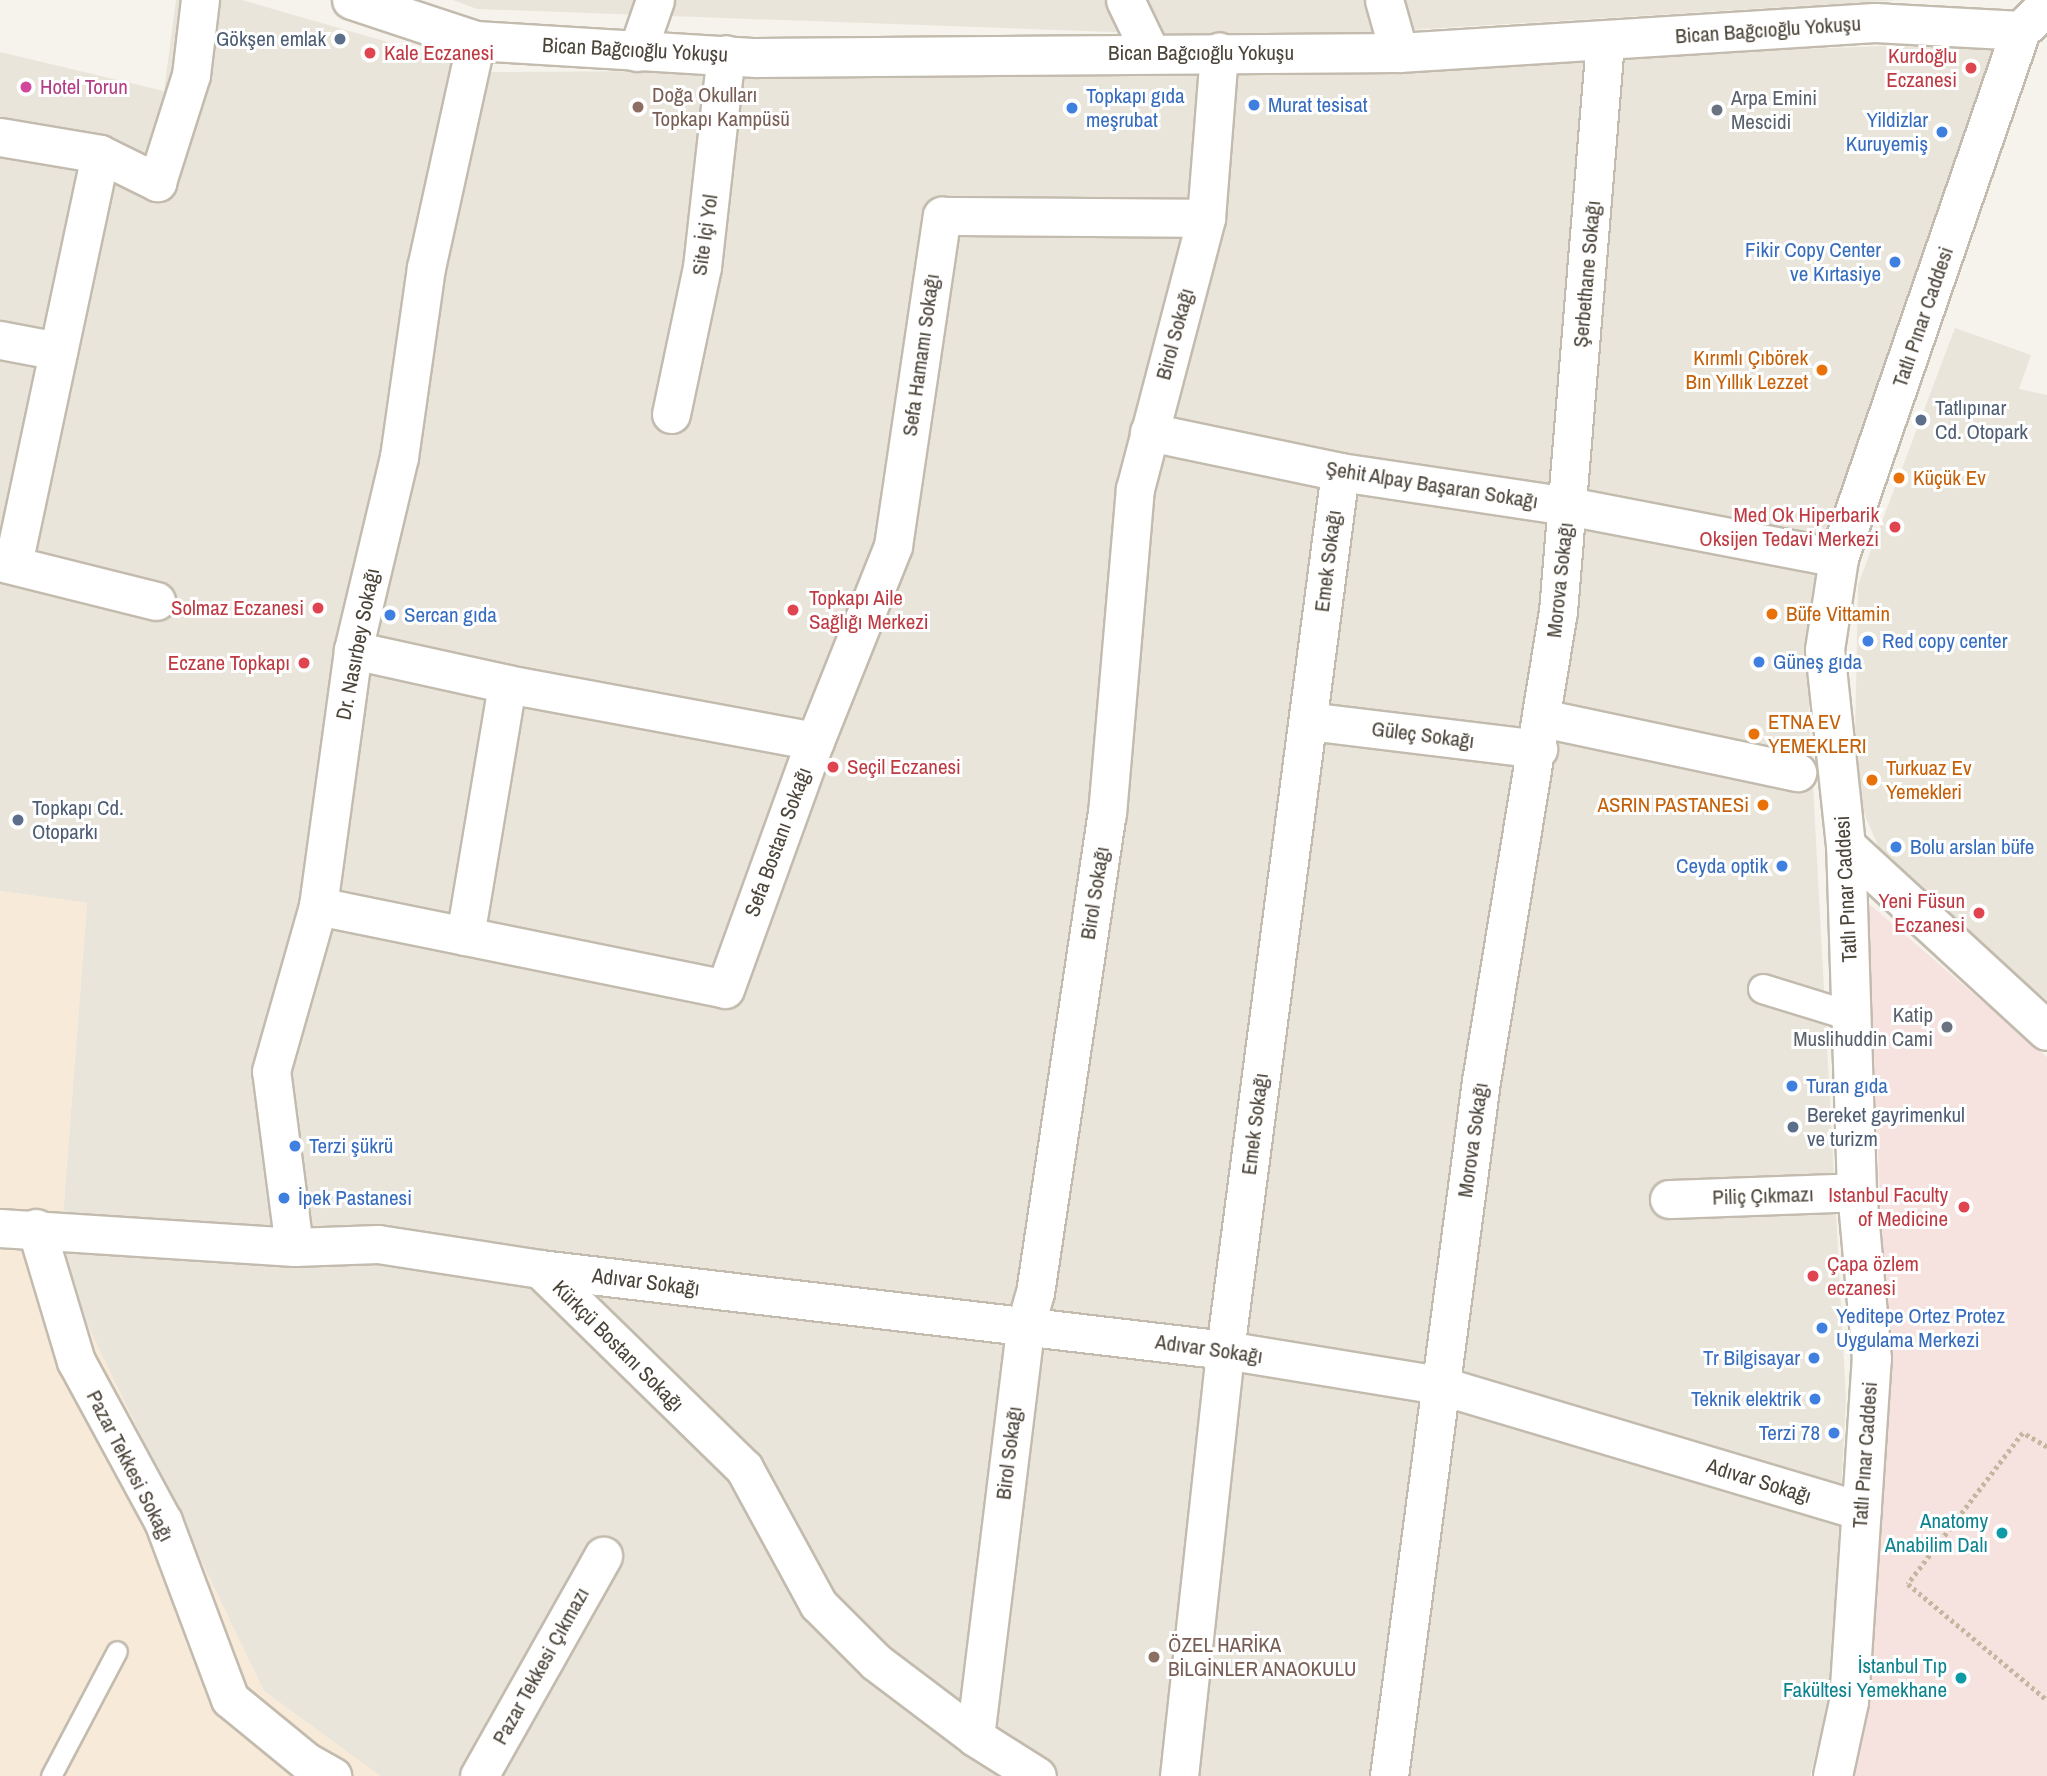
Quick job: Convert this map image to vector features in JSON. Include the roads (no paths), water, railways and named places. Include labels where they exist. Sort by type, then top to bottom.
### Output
[{"type":"street","points":[[0,136],[100,154],[157,182],[191,75],[200,0]]},
{"type":"street","name":"Bican Bağcıoğlu Yokuşu","points":[[352,0],[476,41],[637,52],[726,54],[755,58],[1150,52],[1399,53],[1605,42],[1868,11],[2034,19]]},
{"type":"street","points":[[637,52],[655,0]]},
{"type":"street","points":[[1125,0],[1150,52]]},
{"type":"street","points":[[1384,0],[1399,53]]},
{"type":"street","name":"Tatlı Pınar Caddesi","points":[[1833,1776],[1849,1702],[1872,1359],[1857,1192],[1846,846],[1825,650],[1839,558],[2034,19]]},
{"type":"street","name":"Dr. Nasırbey Sokağı","points":[[294,1247],[271,1071],[318,906],[353,650],[399,457],[426,268],[476,41]]},
{"type":"street","name":"Şerbethane Sokağı","points":[[1568,506],[1605,42]]},
{"type":"street","name":"Birol Sokağı","points":[[975,1737],[1025,1326],[1035,1293],[1107,814],[1135,489],[1206,218],[1219,52]]},
{"type":"street","name":"Site İçi Yol","points":[[671,414],[702,267],[726,54]]},
{"type":"street","points":[[100,154],[58,351],[7,563],[156,601]]},
{"type":"street","name":"Sefa Hamamı Sokağı","points":[[815,741],[893,546],[942,216],[1206,218]]},
{"type":"street","points":[[0,340],[58,351]]},
{"type":"street","name":"Şehit Alpay Başaran Sokağı","points":[[1149,432],[1340,472],[1568,506],[1839,558]]},
{"type":"street","name":"Emek Sokağı","points":[[1179,1776],[1225,1350],[1340,472]]},
{"type":"street","name":"Morova Sokağı","points":[[1389,1776],[1481,1081],[1540,733],[1568,506]]},
{"type":"street","name":"Sefa Bostanı Sokağı","points":[[318,906],[725,989],[815,741],[507,684],[353,650]]},
{"type":"street","points":[[465,936],[507,684]]},
{"type":"street","name":"Güleç Sokağı","points":[[1308,721],[1540,733],[1797,772]]},
{"type":"street","points":[[1846,846],[2047,1031]]},
{"type":"street","points":[[1763,989],[1851,1016]]},
{"type":"street","name":"Piliç Çıkmazı","points":[[1668,1199],[1857,1192]]},
{"type":"street","name":"Kürkçü Bostanı Sokağı","points":[[0,1228],[36,1228],[294,1247],[378,1244],[540,1269],[744,1468],[818,1604],[876,1662],[975,1737],[1037,1776]]},
{"type":"street","name":"Pazar Tekkesi Sokağı","points":[[36,1228],[76,1361],[163,1521],[230,1699],[307,1762],[332,1776]]},
{"type":"street","name":"Adıvar Sokağı","points":[[540,1269],[1225,1350],[1439,1385],[1862,1511]]},
{"type":"street","name":"Pazar Tekkesi Çıkmazı","points":[[479,1776],[603,1556]]},
{"type":"lane","points":[[51,1776],[117,1651]]},
{"type":"place","name":"Gökşen emlak","points":[[340,39]]},
{"type":"place","name":"Kale Eczanesi","points":[[370,53]]},
{"type":"place","name":"Kurdoğlu Eczanesi","points":[[1971,68]]},
{"type":"place","name":"Hotel Torun","points":[[26,87]]},
{"type":"place","name":"Murat tesisat","points":[[1254,105]]},
{"type":"place","name":"Doğa Okulları Topkapı Kampüsü","points":[[638,107]]},
{"type":"place","name":"Topkapı gıda meşrubat","points":[[1072,108]]},
{"type":"place","name":"Arpa Emini Mescidi","points":[[1717,110]]},
{"type":"place","name":"Yildizlar Kuruyemiş","points":[[1942,132]]},
{"type":"place","name":"Fikir Copy Center ve Kırtasiye","points":[[1895,262]]},
{"type":"place","name":"Kırımlı Çıbörek Bın Yıllık Lezzet","points":[[1822,370]]},
{"type":"place","name":"Tatlıpınar Cd. Otopark","points":[[1921,420]]},
{"type":"place","name":"Küçük Ev","points":[[1899,478]]},
{"type":"place","name":"Med Ok Hiperbarik Oksijen Tedavi Merkezi","points":[[1895,527]]},
{"type":"place","name":"Solmaz Eczanesi","points":[[318,608]]},
{"type":"place","name":"Topkapı Aile Sağlığı Merkezi","points":[[793,610]]},
{"type":"place","name":"Büfe Vittamin","points":[[1772,614]]},
{"type":"place","name":"Sercan gıda","points":[[390,615]]},
{"type":"place","name":"Red copy center","points":[[1868,641]]},
{"type":"place","name":"Güneş gıda","points":[[1759,662]]},
{"type":"place","name":"Eczane Topkapı","points":[[304,663]]},
{"type":"place","name":"ETNA EV YEMEKLERI","points":[[1754,734]]},
{"type":"place","name":"Seçil Eczanesi","points":[[833,767]]},
{"type":"place","name":"Turkuaz Ev Yemekleri","points":[[1872,780]]},
{"type":"place","name":"ASRIN PASTANESi","points":[[1763,805]]},
{"type":"place","name":"Topkapı Cd. Otoparkı","points":[[18,820]]},
{"type":"place","name":"Bolu arslan büfe","points":[[1896,847]]},
{"type":"place","name":"Ceyda optik","points":[[1782,866]]},
{"type":"place","name":"Yeni Füsun Eczanesi","points":[[1979,913]]},
{"type":"place","name":"Katip Muslihuddin Cami","points":[[1947,1027]]},
{"type":"place","name":"Turan gıda","points":[[1792,1086]]},
{"type":"place","name":"Bereket gayrimenkul ve turizm","points":[[1793,1127]]},
{"type":"place","name":"Terzi şükrü","points":[[295,1146]]},
{"type":"place","name":"İpek Pastanesi","points":[[284,1198]]},
{"type":"place","name":"Istanbul Faculty of Medicine","points":[[1964,1207]]},
{"type":"place","name":"Çapa özlem eczanesi","points":[[1813,1276]]},
{"type":"place","name":"Yeditepe Ortez Protez Uygulama Merkezi","points":[[1822,1328]]},
{"type":"place","name":"Tr Bilgisayar","points":[[1814,1358]]},
{"type":"place","name":"Teknik elektrik","points":[[1815,1399]]},
{"type":"place","name":"Terzi 78","points":[[1834,1433]]},
{"type":"place","name":"Anatomy Anabilim Dalı","points":[[2002,1533]]},
{"type":"place","name":"ÖZEL HARİKA BİLGİNLER ANAOKULU","points":[[1154,1657]]},
{"type":"place","name":"İstanbul Tıp Fakültesi Yemekhane","points":[[1961,1678]]}]
